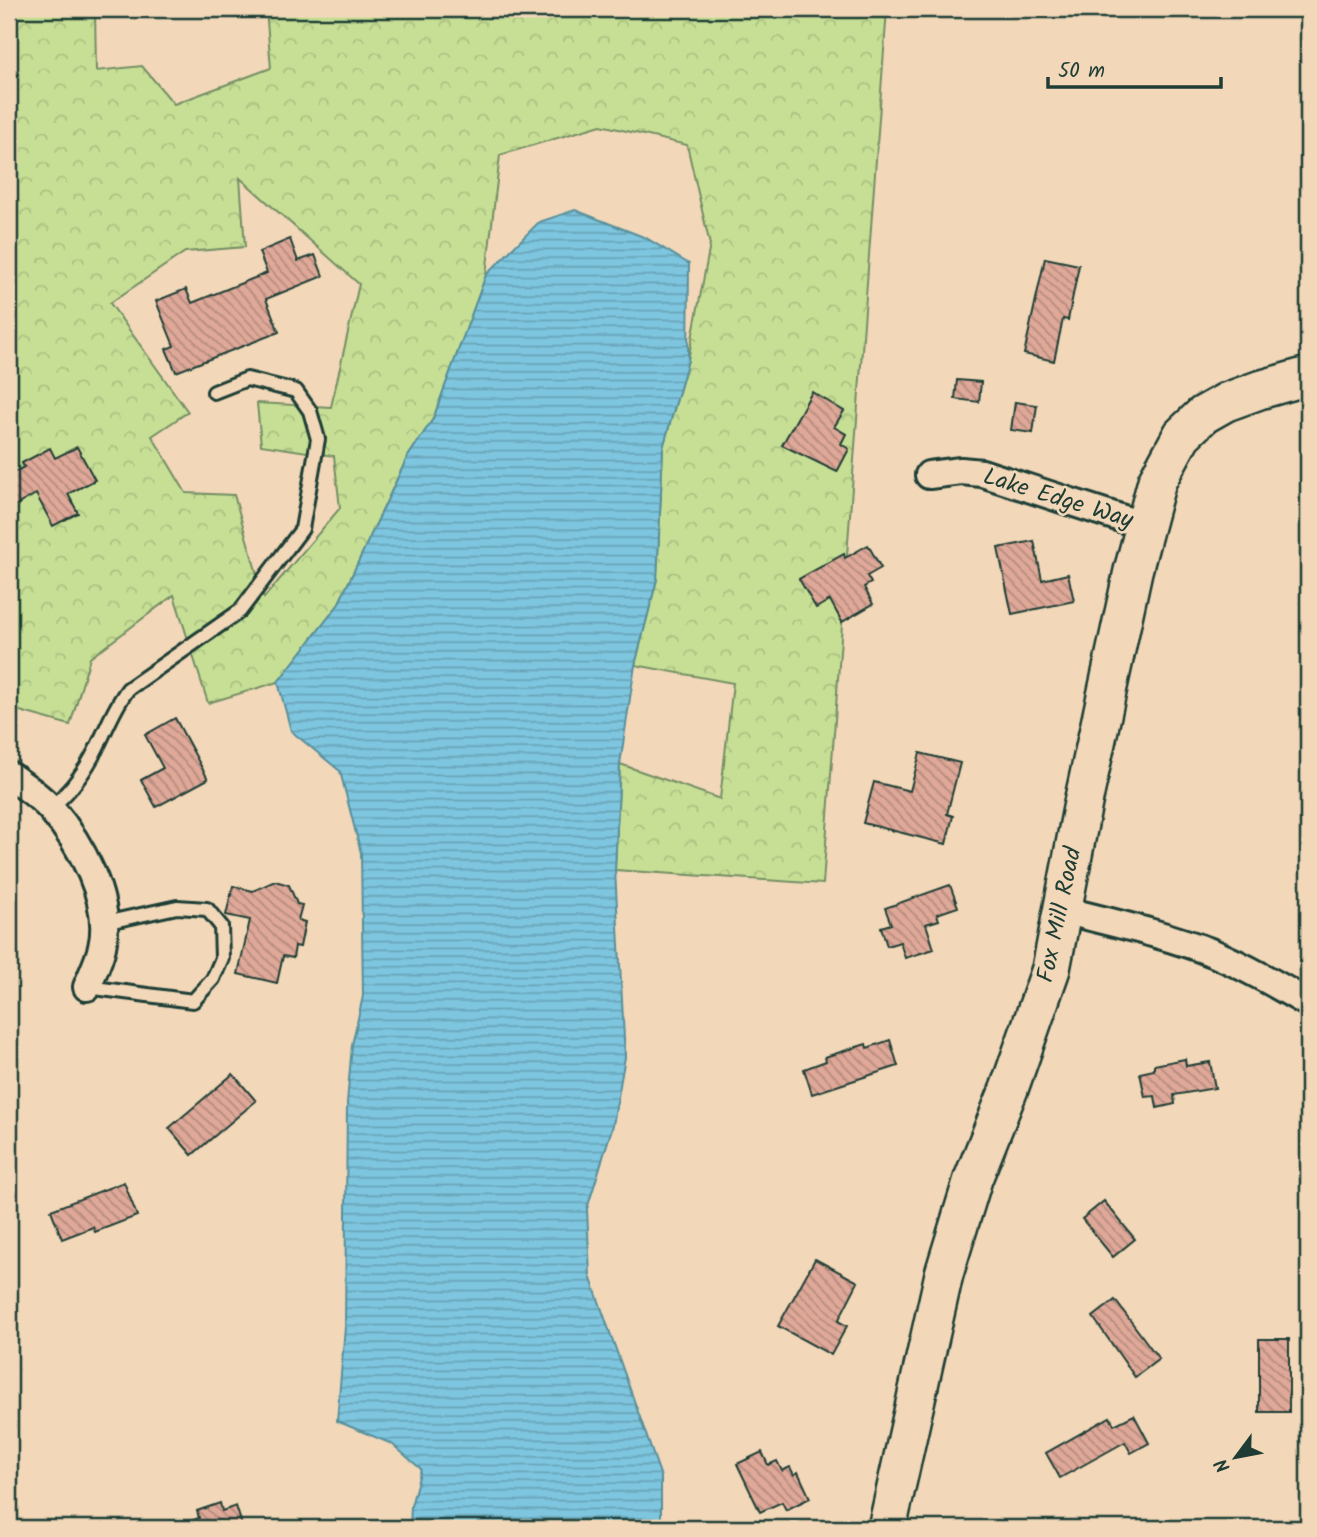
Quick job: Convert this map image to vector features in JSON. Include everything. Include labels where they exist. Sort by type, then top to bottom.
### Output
[{"type":"main road","name":"Fox Mill Road","points":[[887,1528],[944,1275],[973,1179],[1009,1089],[1051,969],[1133,571],[1157,481],[1168,458],[1192,424],[1203,415],[1226,402],[1308,376]]},
{"type":"street","name":"Lake Edge Way","points":[[929,475],[961,471],[982,473],[1145,526]]},
{"type":"street","points":[[9,775],[50,808],[74,839],[91,873],[104,923],[103,945],[87,987]]},
{"type":"street","points":[[1063,910],[1179,941],[1248,969],[1308,1003]]},
{"type":"lane","points":[[50,808],[67,794],[92,759],[118,702],[128,689],[240,611],[302,529],[318,439],[310,411],[296,390],[247,379],[214,392]]},
{"type":"lane","points":[[87,987],[193,1001],[213,979],[222,958],[221,926],[206,909],[177,906],[104,923]]},
{"type":"green space","points":[[9,9],[95,9],[96,71],[142,66],[174,104],[271,68],[266,9],[887,9],[823,884],[615,870],[620,764],[720,799],[733,683],[635,665],[657,579],[663,448],[688,360],[710,245],[687,145],[601,125],[500,155],[486,275],[433,419],[407,458],[338,605],[278,682],[208,703],[174,595],[90,658],[70,725],[9,708]],"holes":[[[240,178],[359,284],[331,407],[257,403],[261,445],[334,456],[340,508],[264,598],[234,495],[186,493],[152,436],[188,412],[110,303],[185,252],[245,247]]]},
{"type":"water","points":[[575,210],[646,238],[689,264],[688,360],[663,448],[657,579],[635,665],[620,764],[615,870],[625,1057],[613,1125],[587,1209],[590,1276],[661,1477],[661,1528],[410,1528],[411,1506],[421,1469],[392,1444],[337,1421],[345,1327],[347,1103],[352,1045],[363,996],[361,853],[340,771],[291,731],[278,682],[338,605],[407,458],[433,419],[486,275],[539,222]]},
{"type":"building","points":[[290,239],[298,261],[315,255],[323,276],[266,299],[279,332],[176,372],[166,349],[174,346],[156,301],[186,289],[192,303],[267,273],[259,252]]},
{"type":"building","points":[[1045,258],[1079,265],[1068,320],[1063,319],[1054,361],[1024,354]]},
{"type":"building","points":[[957,380],[981,382],[979,402],[955,399]]},
{"type":"building","points":[[812,392],[844,411],[834,427],[846,434],[841,444],[849,449],[837,472],[782,445]]},
{"type":"building","points":[[1015,402],[1037,405],[1033,433],[1011,430]]},
{"type":"building","points":[[77,447],[95,480],[68,494],[78,513],[53,526],[36,494],[9,509],[9,475],[24,467],[22,463],[50,448],[55,458]]},
{"type":"building","points":[[1034,541],[1042,580],[1068,574],[1074,601],[1012,614],[998,548]]},
{"type":"building","points":[[868,545],[881,568],[867,576],[871,583],[864,587],[873,604],[842,622],[830,600],[816,608],[799,579],[844,554],[845,558]]},
{"type":"building","points":[[175,718],[208,779],[156,807],[141,780],[163,768],[145,735]]},
{"type":"building","points":[[920,753],[960,763],[947,814],[953,816],[946,844],[863,823],[874,782],[910,791]]},
{"type":"building","points":[[275,881],[289,885],[297,904],[302,905],[298,920],[305,922],[300,947],[295,946],[293,958],[283,956],[277,983],[238,974],[250,920],[226,915],[233,886],[253,891]]},
{"type":"building","points":[[950,885],[958,907],[937,914],[939,920],[926,924],[934,949],[905,958],[900,942],[887,946],[881,927],[891,924],[885,908]]},
{"type":"building","points":[[890,1040],[898,1066],[812,1094],[804,1069],[826,1061],[825,1057],[866,1044],[867,1048]]},
{"type":"building","points":[[1185,1059],[1186,1066],[1210,1062],[1215,1088],[1174,1095],[1175,1104],[1157,1108],[1155,1096],[1145,1097],[1140,1073],[1154,1070],[1154,1065]]},
{"type":"building","points":[[233,1074],[256,1101],[192,1155],[169,1128]]},
{"type":"building","points":[[124,1182],[137,1216],[95,1232],[93,1227],[62,1239],[51,1210]]},
{"type":"building","points":[[1104,1201],[1135,1239],[1113,1257],[1082,1219]]},
{"type":"building","points":[[815,1259],[858,1282],[838,1321],[847,1326],[831,1355],[778,1326]]},
{"type":"building","points":[[1115,1300],[1159,1359],[1135,1377],[1093,1317]]},
{"type":"building","points":[[1259,1339],[1289,1339],[1289,1412],[1259,1412]]},
{"type":"building","points":[[1134,1415],[1149,1443],[1131,1453],[1125,1442],[1060,1478],[1046,1453],[1110,1417],[1114,1425]]},
{"type":"building","points":[[762,1452],[768,1465],[777,1461],[782,1471],[790,1467],[794,1475],[798,1472],[810,1498],[786,1510],[782,1502],[760,1512],[737,1464]]},
{"type":"building","points":[[220,1503],[222,1511],[236,1506],[243,1528],[181,1528],[180,1525],[199,1518],[197,1511]]}]
